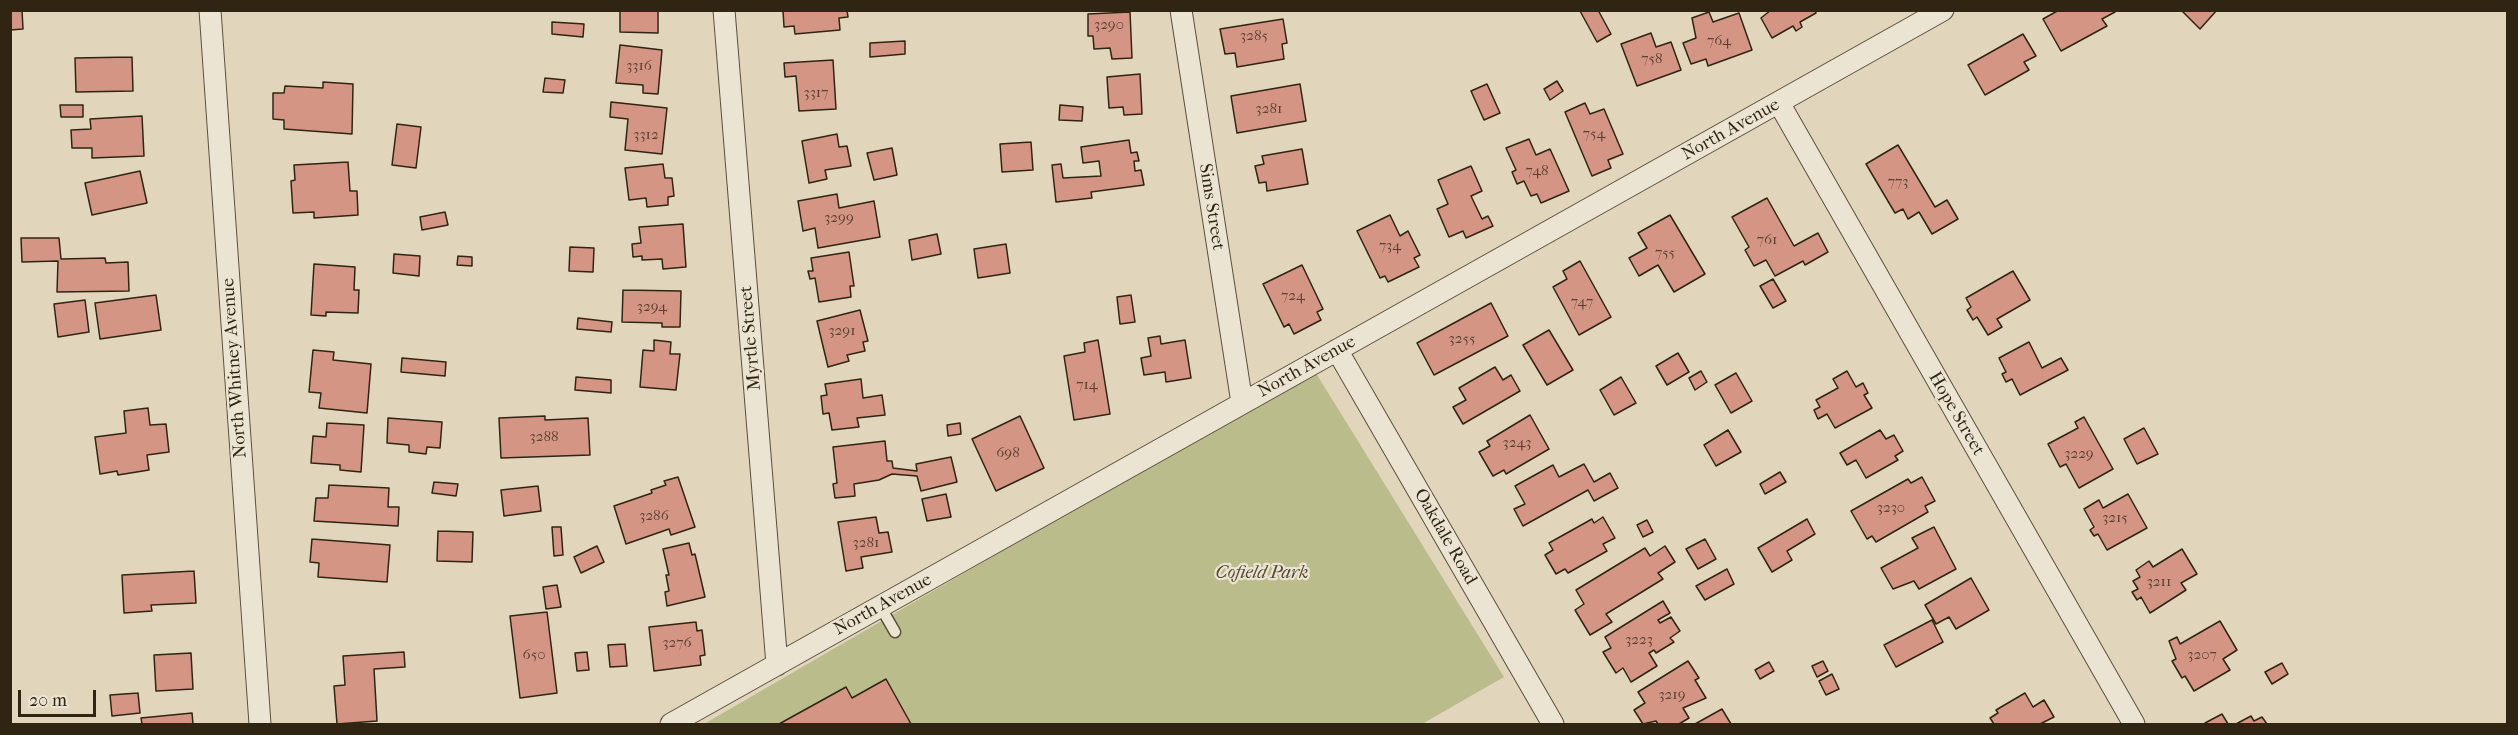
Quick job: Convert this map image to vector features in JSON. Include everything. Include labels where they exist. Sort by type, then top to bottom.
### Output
[{"type":"street","name":"North Whitney Avenue","points":[[210,10],[261,724]]},
{"type":"street","name":"Myrtle Street","points":[[724,10],[777,664]]},
{"type":"street","name":"Sims Street","points":[[1181,10],[1242,403]]},
{"type":"street","name":"North Avenue","points":[[671,724],[1944,10]]},
{"type":"street","name":"Hope Street","points":[[1779,103],[2134,724]]},
{"type":"street","name":"Oakdale Road","points":[[1337,350],[1553,724]]},
{"type":"lane","points":[[880,606],[895,632]]},
{"type":"green space","name":"Cofield Park","points":[[1314,370],[1504,677],[1422,724],[704,724]]},
{"type":"building","points":[[10,10],[22,10],[23,29],[10,30]]},
{"type":"building","points":[[620,10],[658,10],[658,33],[620,32]]},
{"type":"building","points":[[783,10],[847,10],[848,17],[839,18],[840,30],[795,34],[794,26],[784,27]]},
{"type":"building","points":[[1598,10],[1611,34],[1597,42],[1580,11]]},
{"type":"building","points":[[1771,10],[1815,10],[1816,13],[1800,22],[1802,27],[1796,31],[1793,26],[1772,38],[1761,18]]},
{"type":"building","points":[[2059,10],[2115,10],[2115,12],[2102,19],[2107,26],[2061,51],[2043,19]]},
{"type":"building","points":[[2181,10],[2217,10],[2200,29]]},
{"type":"building","points":[[1130,12],[1132,58],[1112,59],[1110,48],[1094,49],[1093,36],[1088,36],[1088,14]]},
{"type":"building","points":[[1709,12],[1713,22],[1739,13],[1752,50],[1708,66],[1706,59],[1691,64],[1683,43],[1696,38],[1692,18]]},
{"type":"building","points":[[1283,19],[1287,43],[1282,44],[1284,59],[1237,67],[1235,53],[1225,54],[1220,29]]},
{"type":"building","points":[[552,22],[584,24],[583,37],[552,34]]},
{"type":"building","points":[[1651,33],[1656,47],[1671,42],[1681,70],[1637,86],[1621,44]]},
{"type":"building","points":[[2023,34],[2036,56],[2024,62],[2029,70],[1985,95],[1968,65]]},
{"type":"building","points":[[905,41],[905,54],[870,57],[870,43]]},
{"type":"building","points":[[620,45],[662,50],[658,94],[643,93],[643,85],[616,83]]},
{"type":"building","points":[[132,57],[133,91],[76,92],[75,58]]},
{"type":"building","points":[[833,60],[836,109],[799,111],[796,76],[785,77],[784,63]]},
{"type":"building","points":[[1140,74],[1142,114],[1124,115],[1123,107],[1109,108],[1107,77]]},
{"type":"building","points":[[545,78],[565,80],[563,93],[543,92]]},
{"type":"building","points":[[1557,81],[1563,91],[1550,100],[1544,89]]},
{"type":"building","points":[[323,82],[353,84],[352,134],[284,129],[284,120],[273,119],[273,93],[284,93],[285,86],[323,88]]},
{"type":"building","points":[[1300,84],[1306,121],[1237,133],[1231,96]]},
{"type":"building","points":[[1487,84],[1500,113],[1484,120],[1471,91]]},
{"type":"building","points":[[611,102],[667,108],[662,154],[625,150],[628,119],[610,117]]},
{"type":"building","points":[[1585,103],[1590,114],[1604,109],[1623,154],[1608,160],[1611,168],[1592,176],[1565,112]]},
{"type":"building","points":[[60,105],[83,105],[83,117],[61,117]]},
{"type":"building","points":[[1060,105],[1083,107],[1082,121],[1059,120]]},
{"type":"building","points":[[142,116],[144,156],[92,158],[92,148],[72,148],[71,130],[91,129],[90,119]]},
{"type":"building","points":[[397,124],[421,127],[416,168],[392,165]]},
{"type":"building","points":[[837,134],[839,147],[847,146],[851,166],[825,170],[827,179],[809,183],[802,141]]},
{"type":"building","points":[[1529,139],[1536,155],[1550,149],[1569,191],[1541,203],[1537,194],[1531,196],[1524,181],[1517,184],[1512,172],[1516,170],[1506,148]]},
{"type":"building","points":[[1129,140],[1131,153],[1137,152],[1139,161],[1134,161],[1135,171],[1141,170],[1144,185],[1091,192],[1092,198],[1056,202],[1052,165],[1061,164],[1063,178],[1101,176],[1099,161],[1083,163],[1081,147]]},
{"type":"building","points":[[1031,142],[1033,170],[1002,172],[1000,144]]},
{"type":"building","points":[[1898,145],[1935,207],[1947,200],[1958,219],[1932,234],[1919,212],[1908,219],[1903,209],[1895,213],[1866,164]]},
{"type":"building","points":[[892,148],[897,175],[874,180],[867,153]]},
{"type":"building","points":[[1302,149],[1308,184],[1267,191],[1266,182],[1259,183],[1255,166],[1264,164],[1262,156]]},
{"type":"building","points":[[348,162],[350,191],[357,191],[358,215],[314,218],[314,212],[293,213],[291,181],[295,180],[294,165]]},
{"type":"building","points":[[663,164],[665,178],[672,178],[674,196],[668,197],[668,205],[647,207],[646,198],[629,200],[625,168]]},
{"type":"building","points":[[1471,166],[1482,191],[1471,196],[1482,219],[1488,216],[1493,226],[1466,238],[1463,231],[1449,237],[1437,209],[1448,204],[1438,180]]},
{"type":"building","points":[[140,171],[147,203],[92,215],[85,183]]},
{"type":"building","points":[[837,194],[839,208],[874,201],[880,237],[818,248],[815,228],[803,231],[798,201]]},
{"type":"building","points":[[1767,198],[1794,246],[1818,233],[1828,252],[1805,265],[1803,261],[1775,276],[1766,260],[1754,266],[1745,250],[1749,247],[1732,217]]},
{"type":"building","points":[[445,212],[448,225],[422,230],[420,217]]},
{"type":"building","points":[[1390,215],[1400,236],[1408,231],[1420,255],[1414,258],[1419,267],[1388,282],[1385,276],[1380,278],[1357,231]]},
{"type":"building","points":[[1670,215],[1705,274],[1674,292],[1658,265],[1639,276],[1629,258],[1647,248],[1638,233]]},
{"type":"building","points":[[683,224],[686,267],[663,269],[662,259],[642,260],[642,256],[633,257],[632,244],[641,243],[639,227]]},
{"type":"building","points":[[937,234],[941,254],[912,260],[909,240]]},
{"type":"building","points":[[21,238],[59,238],[61,259],[105,258],[106,263],[128,262],[129,291],[57,292],[58,261],[22,262]]},
{"type":"building","points":[[1006,244],[1010,273],[978,278],[974,249]]},
{"type":"building","points":[[570,247],[594,248],[593,272],[569,271]]},
{"type":"building","points":[[849,252],[854,286],[850,286],[851,297],[819,302],[815,278],[810,279],[808,271],[813,271],[811,258]]},
{"type":"building","points":[[394,254],[420,256],[419,276],[393,273]]},
{"type":"building","points":[[458,256],[472,257],[472,266],[457,265]]},
{"type":"building","points":[[1580,261],[1611,317],[1579,335],[1553,287],[1567,279],[1563,271]]},
{"type":"building","points":[[314,264],[355,267],[354,290],[359,290],[358,313],[326,312],[326,316],[311,315]]},
{"type":"building","points":[[1302,265],[1323,309],[1317,312],[1321,320],[1294,334],[1289,324],[1284,327],[1263,284]]},
{"type":"building","points":[[2013,271],[2030,300],[1997,319],[2002,327],[1988,335],[1977,317],[1973,320],[1967,310],[1971,307],[1966,298]]},
{"type":"building","points":[[1773,279],[1786,301],[1773,308],[1760,286]]},
{"type":"building","points":[[623,290],[681,291],[680,327],[662,327],[662,323],[622,322]]},
{"type":"building","points":[[156,295],[161,330],[100,339],[95,303]]},
{"type":"building","points":[[1131,295],[1135,322],[1120,324],[1117,297]]},
{"type":"building","points":[[85,300],[89,332],[58,337],[54,304]]},
{"type":"building","points":[[1491,303],[1508,336],[1434,375],[1417,343]]},
{"type":"building","points":[[860,310],[868,341],[863,342],[865,351],[847,355],[849,361],[828,367],[817,321]]},
{"type":"building","points":[[578,318],[612,322],[611,332],[577,329]]},
{"type":"building","points":[[1549,330],[1573,370],[1547,385],[1523,345]]},
{"type":"building","points":[[1160,336],[1161,344],[1185,340],[1191,378],[1166,382],[1165,372],[1144,375],[1141,358],[1151,356],[1148,338]]},
{"type":"building","points":[[654,340],[671,342],[670,354],[680,354],[676,390],[640,387],[643,350],[654,351]]},
{"type":"building","points":[[1098,340],[1110,414],[1074,420],[1064,356],[1085,352],[1084,343]]},
{"type":"building","points":[[2029,342],[2042,368],[2061,358],[2068,370],[2020,395],[2012,379],[2006,382],[2002,374],[2006,372],[1999,358]]},
{"type":"building","points":[[313,350],[334,352],[333,360],[371,364],[367,413],[319,408],[321,393],[309,392]]},
{"type":"building","points":[[1678,353],[1689,372],[1667,385],[1656,366]]},
{"type":"building","points":[[402,358],[446,362],[445,376],[401,372]]},
{"type":"building","points":[[1495,367],[1503,380],[1511,375],[1520,391],[1463,424],[1453,407],[1466,400],[1459,388]]},
{"type":"building","points":[[1701,371],[1707,382],[1695,390],[1689,378]]},
{"type":"building","points":[[1847,371],[1856,387],[1863,383],[1868,393],[1864,395],[1872,408],[1835,428],[1827,414],[1818,419],[1814,410],[1820,407],[1816,400],[1838,388],[1833,379]]},
{"type":"building","points":[[1736,373],[1752,401],[1731,413],[1715,385]]},
{"type":"building","points":[[576,377],[611,380],[611,393],[575,390]]},
{"type":"building","points":[[1621,377],[1636,403],[1614,415],[1600,390]]},
{"type":"building","points":[[861,379],[863,398],[882,395],[885,415],[857,418],[859,427],[832,430],[829,413],[823,414],[821,396],[827,395],[825,384]]},
{"type":"building","points":[[148,408],[150,425],[166,424],[169,452],[147,455],[149,470],[118,475],[117,471],[100,474],[95,437],[126,433],[124,411]]},
{"type":"building","points":[[1530,415],[1549,449],[1506,474],[1504,470],[1493,476],[1479,452],[1490,446],[1487,441]]},
{"type":"building","points":[[545,416],[545,420],[588,418],[590,455],[501,458],[499,418]]},
{"type":"building","points":[[1020,416],[1044,468],[996,491],[972,439]]},
{"type":"building","points":[[2084,417],[2113,469],[2079,488],[2066,464],[2060,467],[2048,444],[2078,428],[2075,422]]},
{"type":"building","points":[[388,418],[442,422],[440,448],[427,447],[426,454],[409,452],[409,445],[387,443]]},
{"type":"building","points":[[327,423],[364,425],[361,472],[340,470],[340,465],[311,463],[313,436],[326,437]]},
{"type":"building","points":[[960,423],[961,434],[948,436],[947,425]]},
{"type":"building","points":[[2144,428],[2158,454],[2137,464],[2124,439]]},
{"type":"building","points":[[1728,430],[1741,452],[1716,466],[1704,445]]},
{"type":"building","points":[[1880,430],[1886,439],[1894,435],[1903,451],[1895,456],[1898,460],[1866,478],[1856,460],[1847,465],[1840,453]]},
{"type":"building","points":[[885,441],[887,461],[892,461],[893,468],[917,471],[916,464],[951,457],[957,482],[921,491],[917,476],[892,474],[879,480],[854,484],[855,496],[835,498],[833,484],[837,483],[833,447]]},
{"type":"building","points":[[1584,464],[1594,482],[1610,473],[1618,488],[1594,501],[1588,490],[1523,526],[1514,509],[1525,504],[1515,486],[1553,465],[1559,477]]},
{"type":"building","points":[[1780,472],[1786,482],[1765,494],[1760,484]]},
{"type":"building","points":[[678,477],[695,527],[671,535],[669,529],[626,544],[614,506],[652,493],[651,490],[666,485],[664,481]]},
{"type":"building","points":[[1922,477],[1935,501],[1925,506],[1928,512],[1876,542],[1872,536],[1867,539],[1851,511],[1908,479],[1911,483]]},
{"type":"building","points":[[434,482],[458,484],[456,496],[432,493]]},
{"type":"building","points":[[329,485],[389,488],[388,507],[399,507],[398,526],[314,521],[316,498],[328,498]]},
{"type":"building","points":[[538,486],[541,511],[504,516],[501,490]]},
{"type":"building","points":[[946,494],[951,517],[927,521],[922,499]]},
{"type":"building","points":[[2128,494],[2147,528],[2107,550],[2098,534],[2094,536],[2090,530],[2094,527],[2084,509],[2099,500],[2103,508]]},
{"type":"building","points":[[876,517],[879,533],[888,532],[892,552],[861,557],[863,568],[846,571],[838,522]]},
{"type":"building","points":[[1603,517],[1615,538],[1603,544],[1607,551],[1568,573],[1565,569],[1556,574],[1545,555],[1553,550],[1549,543],[1592,519],[1594,523]]},
{"type":"building","points":[[1807,519],[1815,534],[1787,551],[1792,560],[1772,572],[1758,548]]},
{"type":"building","points":[[1647,520],[1653,532],[1643,537],[1637,525]]},
{"type":"building","points":[[552,527],[561,527],[563,555],[554,556]]},
{"type":"building","points":[[1934,527],[1956,569],[1919,589],[1914,581],[1893,589],[1881,568],[1918,548],[1912,538]]},
{"type":"building","points":[[438,531],[473,532],[472,562],[437,561]]},
{"type":"building","points":[[312,539],[390,545],[387,582],[318,577],[319,563],[310,562]]},
{"type":"building","points":[[1705,539],[1716,559],[1698,569],[1686,549]]},
{"type":"building","points":[[689,543],[692,555],[695,554],[705,597],[667,606],[665,592],[669,591],[666,575],[669,575],[663,549]]},
{"type":"building","points":[[597,546],[604,562],[581,573],[574,557]]},
{"type":"building","points":[[1665,546],[1675,562],[1658,573],[1663,579],[1606,614],[1612,622],[1590,635],[1575,610],[1584,604],[1576,590],[1645,548],[1650,556]]},
{"type":"building","points":[[2182,549],[2197,574],[2181,583],[2186,590],[2150,613],[2141,597],[2137,600],[2132,592],[2138,589],[2133,581],[2140,577],[2136,570],[2149,561],[2153,567]]},
{"type":"building","points":[[1727,569],[1734,584],[1705,600],[1696,586]]},
{"type":"building","points":[[194,571],[196,603],[151,605],[152,611],[124,613],[122,575]]},
{"type":"building","points":[[1971,578],[1989,610],[1956,629],[1949,617],[1936,624],[1925,605]]},
{"type":"building","points":[[557,585],[561,607],[546,609],[543,587]]},
{"type":"building","points":[[1663,601],[1670,613],[1658,620],[1660,623],[1671,617],[1680,631],[1670,638],[1674,642],[1656,653],[1654,650],[1649,653],[1657,666],[1631,682],[1623,668],[1616,673],[1603,652],[1611,648],[1605,637]]},
{"type":"building","points":[[547,612],[557,693],[520,698],[510,616]]},
{"type":"building","points":[[1932,620],[1943,642],[1896,667],[1884,645]]},
{"type":"building","points":[[2220,621],[2237,650],[2223,659],[2230,670],[2194,691],[2185,676],[2182,678],[2172,661],[2176,659],[2169,641],[2177,637],[2180,644]]},
{"type":"building","points":[[696,622],[697,631],[702,630],[705,655],[700,656],[701,665],[654,671],[649,627]]},
{"type":"building","points":[[625,644],[627,666],[610,667],[608,645]]},
{"type":"building","points":[[404,652],[405,667],[374,669],[377,721],[337,724],[334,686],[345,685],[343,656]]},
{"type":"building","points":[[587,652],[589,670],[577,671],[575,653]]},
{"type":"building","points":[[191,653],[193,689],[156,691],[154,655]]},
{"type":"building","points":[[1688,661],[1699,678],[1695,680],[1706,698],[1683,708],[1689,718],[1679,724],[1658,724],[1656,721],[1643,724],[1634,710],[1645,703],[1638,692]]},
{"type":"building","points":[[1823,661],[1828,671],[1817,677],[1812,666]]},
{"type":"building","points":[[1769,662],[1774,671],[1760,679],[1755,670]]},
{"type":"building","points":[[2282,663],[2288,674],[2272,684],[2265,672]]},
{"type":"building","points":[[1832,674],[1839,689],[1826,695],[1819,681]]},
{"type":"building","points":[[886,679],[911,724],[779,724],[846,687],[852,698]]},
{"type":"building","points":[[138,693],[140,713],[112,716],[110,695]]},
{"type":"building","points":[[2025,693],[2033,707],[2044,700],[2054,717],[2040,724],[1994,724],[1990,718],[1998,713],[1996,710]]},
{"type":"building","points":[[1722,709],[1731,724],[1695,724]]},
{"type":"building","points":[[192,713],[193,724],[142,724],[141,718]]},
{"type":"building","points":[[2222,714],[2228,724],[2205,723]]},
{"type":"building","points":[[2251,716],[2254,721],[2262,717],[2267,724],[2236,724]]}]
